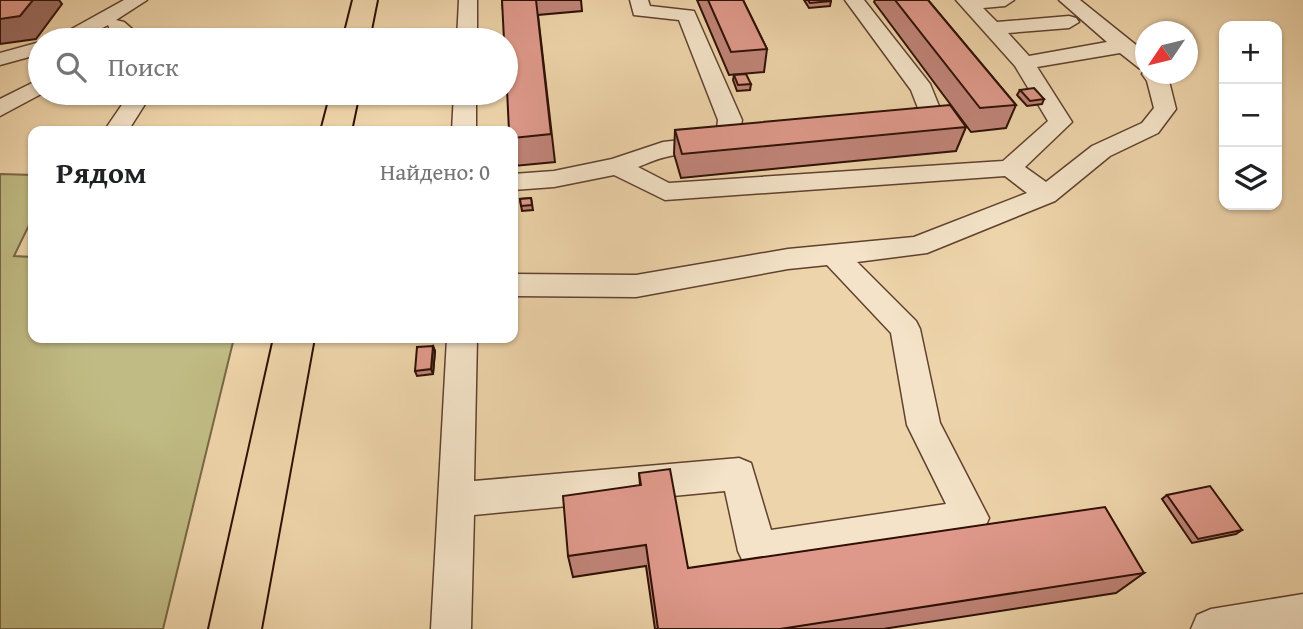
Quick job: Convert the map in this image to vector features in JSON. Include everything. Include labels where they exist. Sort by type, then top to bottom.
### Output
[{"type":"main road","points":[[359,28],[365,0]]},
{"type":"main road","points":[[337,126],[342,105]]},
{"type":"main road","points":[[235,629],[293,343]]},
{"type":"street","points":[[115,28],[138,0]]},
{"type":"street","points":[[88,28],[138,0]]},
{"type":"street","points":[[467,28],[468,0]]},
{"type":"street","points":[[639,0],[641,11],[687,15],[730,120],[724,138],[712,144]]},
{"type":"street","points":[[854,0],[922,89],[930,111],[913,120],[877,128]]},
{"type":"street","points":[[966,2],[1005,0]]},
{"type":"street","points":[[1068,0],[1135,55]]},
{"type":"street","points":[[617,166],[665,192],[1010,168],[1060,122],[1024,63],[966,2]]},
{"type":"street","points":[[991,29],[1069,22]]},
{"type":"street","points":[[1024,63],[1123,46]]},
{"type":"street","points":[[0,59],[28,51]]},
{"type":"street","points":[[518,285],[636,286],[788,260],[917,246],[1046,195],[1101,151],[1150,128],[1165,109],[1159,84]]},
{"type":"street","points":[[0,109],[28,92]]},
{"type":"street","points":[[119,126],[133,105]]},
{"type":"street","points":[[464,126],[465,105]]},
{"type":"street","points":[[518,182],[554,179],[617,166],[663,149],[750,140]]},
{"type":"street","points":[[1010,168],[1046,195]]},
{"type":"street","points":[[454,500],[739,474],[757,551],[971,518],[924,425],[905,329],[834,255]]},
{"type":"street","points":[[451,629],[461,343]]},
{"type":"street","points":[[1210,629],[1303,614]]},
{"type":"shaded area","points":[[0,174],[28,175],[28,227],[14,256],[28,257],[28,343],[233,343],[163,629],[0,629]]},
{"type":"building","points":[[0,0],[33,0],[20,16],[0,19]]},
{"type":"building","points":[[502,0],[536,0],[551,134],[518,137],[518,126],[509,126],[508,105],[518,105],[518,28],[503,28]]},
{"type":"building","points":[[708,0],[743,0],[767,49],[731,52]]},
{"type":"building","points":[[808,0],[831,0],[831,1],[810,3]]},
{"type":"building","points":[[895,0],[928,0],[1016,105],[980,108]]},
{"type":"building","points":[[746,74],[751,84],[738,85],[734,75]]},
{"type":"building","points":[[1034,88],[1044,99],[1030,101],[1020,90]]},
{"type":"building","points":[[950,105],[966,127],[682,154],[675,130]]},
{"type":"building","points":[[531,198],[532,205],[521,206],[520,199]]},
{"type":"building","points":[[433,346],[431,369],[415,371],[417,347]]},
{"type":"building","points":[[670,469],[688,568],[1105,507],[1144,573],[780,629],[658,629],[646,545],[568,556],[563,496],[641,485],[639,473]]},
{"type":"building","points":[[1210,486],[1242,530],[1198,539],[1167,495]]}]
